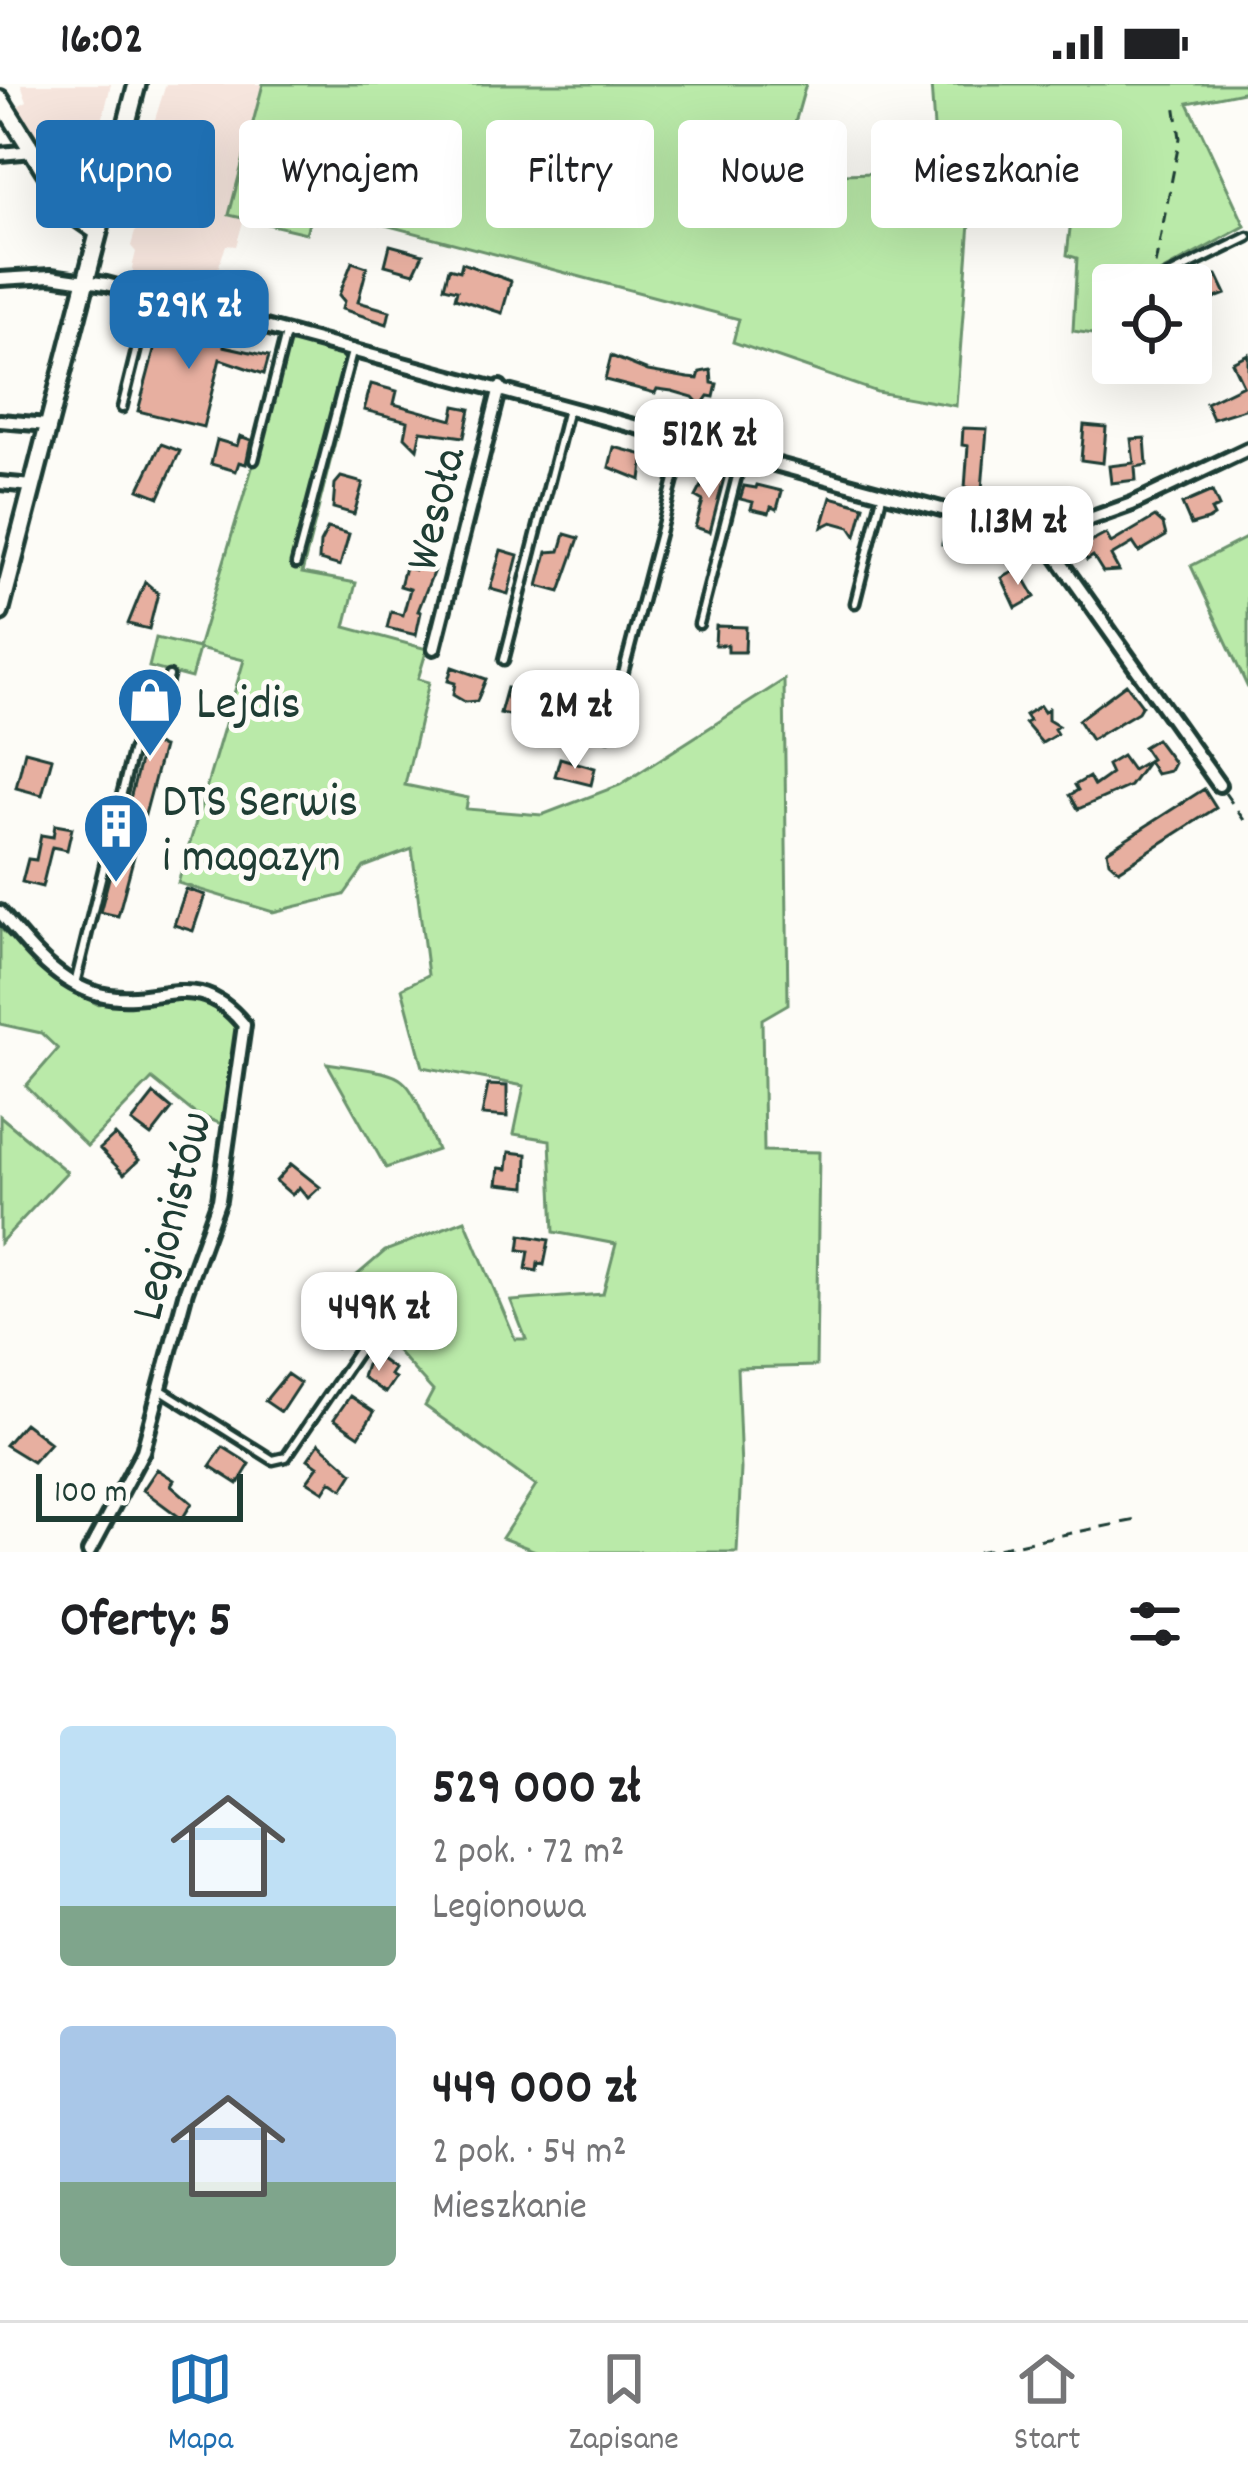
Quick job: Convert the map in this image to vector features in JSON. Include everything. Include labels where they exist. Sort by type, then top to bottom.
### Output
[{"type":"main road","points":[[0,612],[137,84]]},
{"type":"main road","points":[[0,99],[76,220],[98,232]]},
{"type":"street","points":[[0,154],[33,151]]},
{"type":"street","points":[[0,278],[52,276],[150,295],[1042,536],[1132,504],[1248,449]]},
{"type":"street","name":"Wesoła","points":[[434,648],[500,387]]},
{"type":"street","points":[[0,421],[48,425]]},
{"type":"street","points":[[0,483],[32,485]]},
{"type":"street","points":[[1042,536],[1220,785]]},
{"type":"street","points":[[0,912],[56,973],[75,984]]},
{"type":"street","name":"Legionistów","points":[[75,984],[112,997],[164,990],[201,993],[221,1001],[244,1025],[219,1200],[186,1291],[143,1451],[89,1552]]},
{"type":"lane","points":[[1192,264],[1248,236]]},
{"type":"lane","points":[[122,408],[150,295]]},
{"type":"lane","points":[[254,460],[287,330]]},
{"type":"lane","points":[[296,564],[353,348]]},
{"type":"lane","points":[[504,660],[569,406]]},
{"type":"lane","points":[[608,735],[686,437]]},
{"type":"lane","points":[[699,624],[743,454]]},
{"type":"lane","points":[[855,603],[883,492]]},
{"type":"lane","points":[[75,984],[133,752],[141,732],[158,717],[169,676]]},
{"type":"lane","points":[[160,1389],[274,1460],[286,1457],[371,1332]]},
{"type":"path","points":[[1155,264],[1180,138],[1175,103]]},
{"type":"path","points":[[1220,785],[1248,826]]},
{"type":"path","points":[[978,1552],[1141,1519]]},
{"type":"shaded area","points":[[21,84],[111,84],[102,120],[36,120],[36,136],[18,106],[27,101]]},
{"type":"shaded area","points":[[166,84],[263,84],[254,120],[239,120],[239,176],[229,214],[239,217],[241,228],[236,246],[226,245],[207,301],[138,282],[132,268],[136,228],[215,228],[215,120],[155,120]]},
{"type":"green space","points":[[263,84],[806,84],[796,120],[678,120],[678,228],[847,228],[847,174],[871,173],[871,228],[970,228],[956,406],[877,392],[733,342],[739,319],[397,228],[462,228],[462,120],[254,120]]},
{"type":"green space","points":[[931,84],[1248,84],[1248,91],[1188,103],[1245,226],[1176,264],[1092,264],[1092,334],[1073,331],[1077,258],[1067,255],[1070,228],[1122,228],[1122,120],[933,120]]},
{"type":"green space","points":[[239,176],[239,217],[229,215]]},
{"type":"green space","points":[[291,338],[357,355],[302,573],[356,583],[345,627],[427,649],[418,679],[429,682],[405,785],[468,798],[466,809],[542,815],[620,785],[784,680],[788,1004],[762,1019],[764,1151],[819,1152],[816,1366],[737,1368],[741,1469],[737,1552],[538,1552],[502,1538],[536,1486],[425,1406],[433,1391],[341,1289],[385,1251],[465,1220],[515,1339],[526,1339],[511,1301],[603,1294],[616,1244],[554,1232],[550,1140],[514,1134],[524,1086],[423,1067],[402,988],[428,975],[412,849],[364,867],[344,895],[273,912],[178,883],[244,660],[199,649],[191,678],[149,667],[156,638],[198,648]]},
{"type":"green space","points":[[1248,537],[1248,688],[1191,566]]},
{"type":"green space","points":[[0,928],[59,984],[97,1004],[178,995],[202,998],[231,1020],[239,1035],[226,1126],[194,1113],[152,1079],[87,1146],[26,1086],[58,1049],[41,1033],[0,1024]]},
{"type":"green space","points":[[327,1063],[377,1071],[402,1081],[418,1103],[437,1150],[386,1168]]},
{"type":"green space","points":[[0,1116],[67,1172],[0,1243]]},
{"type":"building","points":[[390,245],[423,254],[414,273],[385,265]]},
{"type":"building","points":[[352,262],[367,267],[358,302],[390,311],[387,324],[342,309],[344,301],[339,295]]},
{"type":"building","points":[[462,263],[511,281],[502,313],[455,298],[457,290],[444,287],[449,268],[460,271]]},
{"type":"building","points":[[1212,275],[1217,275],[1226,294],[1212,299]]},
{"type":"building","points":[[162,321],[226,337],[224,346],[269,356],[264,374],[220,359],[203,427],[138,411]]},
{"type":"building","points":[[1248,354],[1248,408],[1213,419],[1206,403],[1243,385],[1232,362]]},
{"type":"building","points":[[611,356],[648,371],[688,378],[698,379],[700,372],[711,370],[712,383],[717,384],[714,397],[708,396],[701,406],[693,397],[672,391],[657,389],[655,393],[605,380]]},
{"type":"building","points":[[371,384],[397,391],[394,404],[452,420],[455,406],[470,409],[464,437],[421,431],[417,449],[405,437],[408,421],[364,410]]},
{"type":"building","points":[[1084,425],[1106,427],[1103,463],[1081,460]]},
{"type":"building","points":[[963,428],[987,429],[982,489],[965,488],[968,446],[962,445]]},
{"type":"building","points":[[240,436],[251,440],[246,464],[239,462],[236,471],[211,464],[217,440],[237,446]]},
{"type":"building","points":[[1145,438],[1147,465],[1135,467],[1136,480],[1111,483],[1109,466],[1134,463],[1131,439]]},
{"type":"building","points":[[161,444],[180,451],[159,497],[139,489]]},
{"type":"building","points":[[614,447],[644,455],[641,480],[609,467]]},
{"type":"building","points":[[708,474],[724,478],[710,532],[695,527],[703,501],[696,497]]},
{"type":"building","points":[[341,477],[363,483],[354,514],[333,508],[335,484]]},
{"type":"building","points":[[744,486],[782,491],[777,509],[771,507],[769,513],[751,509],[753,502],[740,499]]},
{"type":"building","points":[[1212,491],[1219,507],[1211,510],[1214,516],[1191,525],[1182,504]]},
{"type":"building","points":[[831,497],[864,506],[856,536],[850,527],[832,522],[822,527]]},
{"type":"building","points":[[1155,517],[1166,536],[1139,552],[1133,543],[1111,556],[1119,571],[1103,572],[1093,556],[1087,560],[1080,548],[1106,534],[1111,543]]},
{"type":"building","points":[[328,528],[349,534],[340,566],[319,560],[320,543]]},
{"type":"building","points":[[946,528],[1006,543],[1002,557],[942,544]]},
{"type":"building","points":[[565,534],[579,538],[560,592],[538,586],[547,552],[560,551]]},
{"type":"building","points":[[501,550],[518,555],[508,594],[490,589]]},
{"type":"building","points":[[416,565],[434,570],[418,611],[416,635],[387,628],[391,612],[403,615],[410,589],[400,586],[405,567],[415,570]]},
{"type":"building","points":[[1019,569],[1035,597],[1016,608],[1002,578]]},
{"type":"building","points":[[145,582],[158,593],[149,629],[128,624]]},
{"type":"building","points":[[716,626],[746,627],[745,652],[728,652],[728,645],[715,645]]},
{"type":"building","points":[[452,667],[486,679],[477,701],[465,702],[453,695],[455,683],[448,681]]},
{"type":"building","points":[[1126,684],[1142,705],[1138,712],[1091,740],[1078,720]]},
{"type":"building","points":[[507,688],[540,693],[533,720],[500,713]]},
{"type":"building","points":[[1040,706],[1044,712],[1048,709],[1048,720],[1058,726],[1057,734],[1042,743],[1025,723],[1029,721],[1025,715]]},
{"type":"building","points":[[1156,739],[1174,763],[1170,771],[1156,774],[1148,761],[1130,786],[1078,809],[1070,795],[1078,790],[1075,785],[1089,777],[1094,786],[1111,774],[1107,765],[1122,756],[1132,770],[1151,759],[1143,747]]},
{"type":"building","points":[[145,742],[163,747],[118,916],[100,912]]},
{"type":"building","points":[[25,751],[52,758],[42,795],[16,788]]},
{"type":"building","points":[[560,758],[595,768],[591,785],[555,776]]},
{"type":"building","points":[[1204,789],[1216,808],[1119,870],[1109,861],[1107,851]]},
{"type":"building","points":[[55,825],[72,828],[67,850],[52,847],[42,887],[22,882],[28,859],[36,860],[41,835],[53,837]]},
{"type":"building","points":[[186,889],[205,895],[193,931],[174,925]]},
{"type":"building","points":[[488,1085],[507,1086],[507,1117],[482,1115]]},
{"type":"building","points":[[154,1094],[172,1109],[151,1136],[132,1122]]},
{"type":"building","points":[[115,1135],[139,1160],[124,1174],[100,1149]]},
{"type":"building","points":[[509,1152],[527,1154],[526,1187],[497,1184],[499,1168],[507,1169]]},
{"type":"building","points":[[291,1164],[320,1187],[308,1198],[299,1187],[292,1195],[276,1181]]},
{"type":"building","points":[[521,1235],[549,1240],[544,1265],[538,1263],[537,1271],[526,1269],[529,1251],[519,1250]]},
{"type":"building","points":[[342,1307],[353,1315],[336,1348],[326,1344],[318,1331]]},
{"type":"building","points":[[377,1357],[394,1369],[390,1375],[395,1378],[385,1393],[362,1377],[366,1365]]},
{"type":"building","points":[[287,1374],[300,1383],[281,1412],[265,1401]]},
{"type":"building","points":[[350,1396],[374,1412],[359,1436],[334,1419]]},
{"type":"building","points":[[24,1423],[50,1443],[33,1462],[5,1445]]},
{"type":"building","points":[[319,1443],[353,1473],[343,1489],[331,1481],[324,1492],[307,1481],[318,1466],[308,1459]]},
{"type":"building","points":[[223,1447],[250,1464],[238,1484],[210,1466]]},
{"type":"building","points":[[157,1469],[174,1480],[171,1485],[192,1503],[182,1519],[143,1490]]},
{"type":"place","name":"Lejdis","points":[[150,759]]},
{"type":"place","name":"DTS Serwis i magazyn","points":[[116,885]]}]
